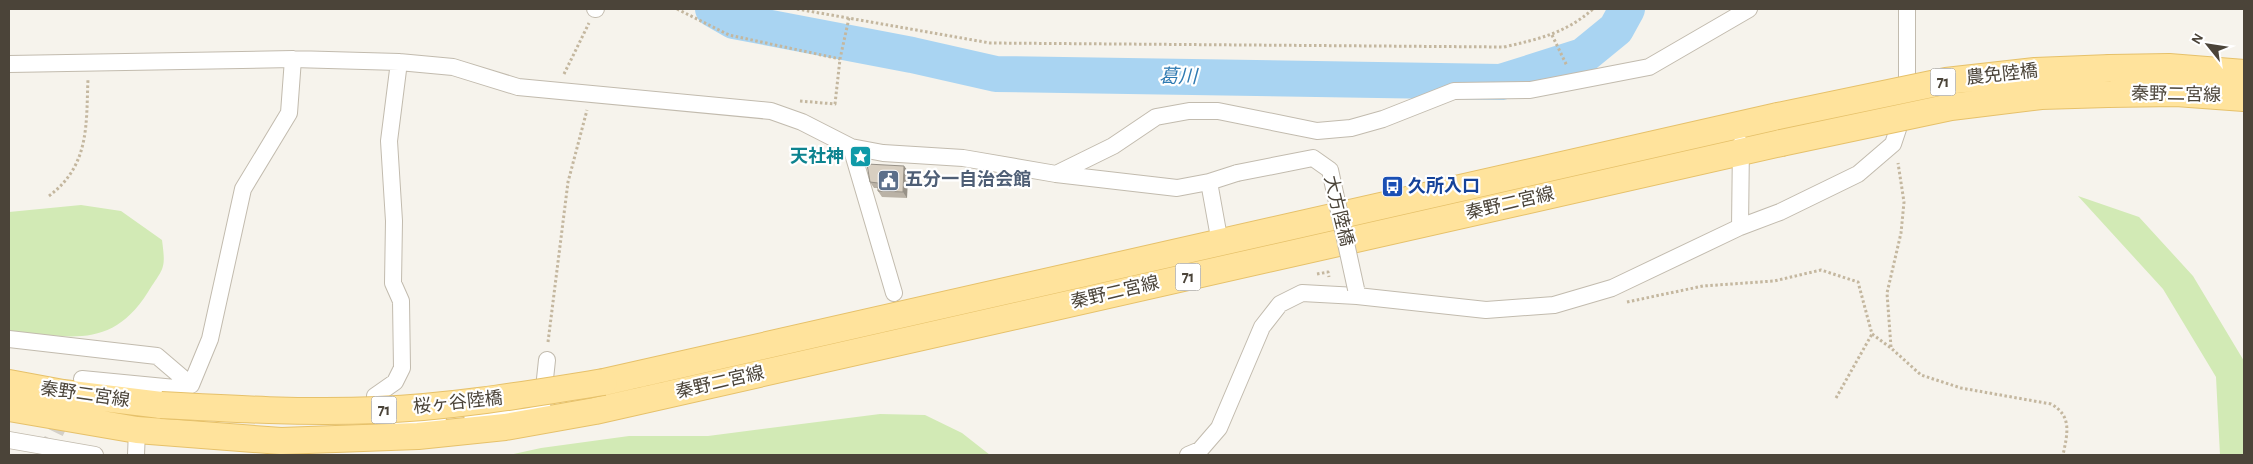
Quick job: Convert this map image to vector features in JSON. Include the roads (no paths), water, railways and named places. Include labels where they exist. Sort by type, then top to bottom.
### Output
[{"type":"main road","name":"秦野二宮線","points":[[2110,68],[2169,67],[2244,72]]},
{"type":"main road","name":"農免陸橋","points":[[1778,116],[1946,81],[2035,71],[2110,68]]},
{"type":"main road","name":"秦野二宮線","points":[[2108,94],[2176,93],[2244,98]]},
{"type":"main road","name":"農免陸橋","points":[[1782,143],[1951,107],[2041,96],[2108,94]]},
{"type":"main road","name":"秦野二宮線","points":[[604,382],[1778,116]]},
{"type":"main road","name":"秦野二宮線","points":[[595,411],[1782,143]]},
{"type":"main road","name":"桜ヶ谷陸橋","points":[[161,405],[263,411],[379,410],[513,397],[604,382]]},
{"type":"main road","name":"秦野二宮線","points":[[9,383],[63,393],[161,405]]},
{"type":"main road","name":"秦野二宮線","points":[[9,408],[144,439]]},
{"type":"main road","name":"桜ヶ谷陸橋","points":[[144,439],[281,441],[418,436],[505,427],[595,411]]},
{"type":"street","points":[[1056,174],[1113,146],[1156,117],[1189,111],[1218,111],[1317,131],[1351,128],[1383,119],[1454,91],[1530,90],[1649,67],[1748,9]]},
{"type":"street","points":[[1188,455],[1200,450],[1219,428],[1262,327],[1280,304],[1302,293],[1357,292],[1486,310],[1554,305],[1612,288],[1740,227],[1780,212],[1858,174],[1893,144],[1907,102],[1907,9]]},
{"type":"street","points":[[191,385],[210,339],[243,189],[289,113],[293,58]]},
{"type":"street","name":"大方陸橋","points":[[9,64],[293,58],[399,62],[453,67],[518,86],[771,112],[802,122],[851,147],[883,153],[963,158],[1056,174],[1177,188],[1209,182],[1237,173],[1313,158],[1330,170],[1357,292]]},
{"type":"street","points":[[399,62],[389,141],[394,221],[393,284],[401,301],[402,368],[395,382],[376,396],[375,404],[409,422],[542,407],[547,360]]},
{"type":"street","points":[[1740,227],[1741,125]]},
{"type":"street","points":[[851,147],[894,293]]},
{"type":"street","points":[[1209,182],[1220,243]]},
{"type":"street","points":[[9,339],[157,356],[191,385]]},
{"type":"street","points":[[82,379],[175,388],[191,385]]},
{"type":"street","points":[[22,446],[95,455]]},
{"type":"waterway","name":"葛川","points":[[713,9],[734,21],[912,55],[996,74],[1501,82],[1583,56],[1616,29],[1627,9]]},
{"type":"tunnel","points":[[45,454],[66,411]]},
{"type":"place","name":"天社神","points":[[860,157]]},
{"type":"place","name":"五分一自治会館","points":[[889,180]]},
{"type":"place","name":"久所入口","points":[[1392,187]]}]
